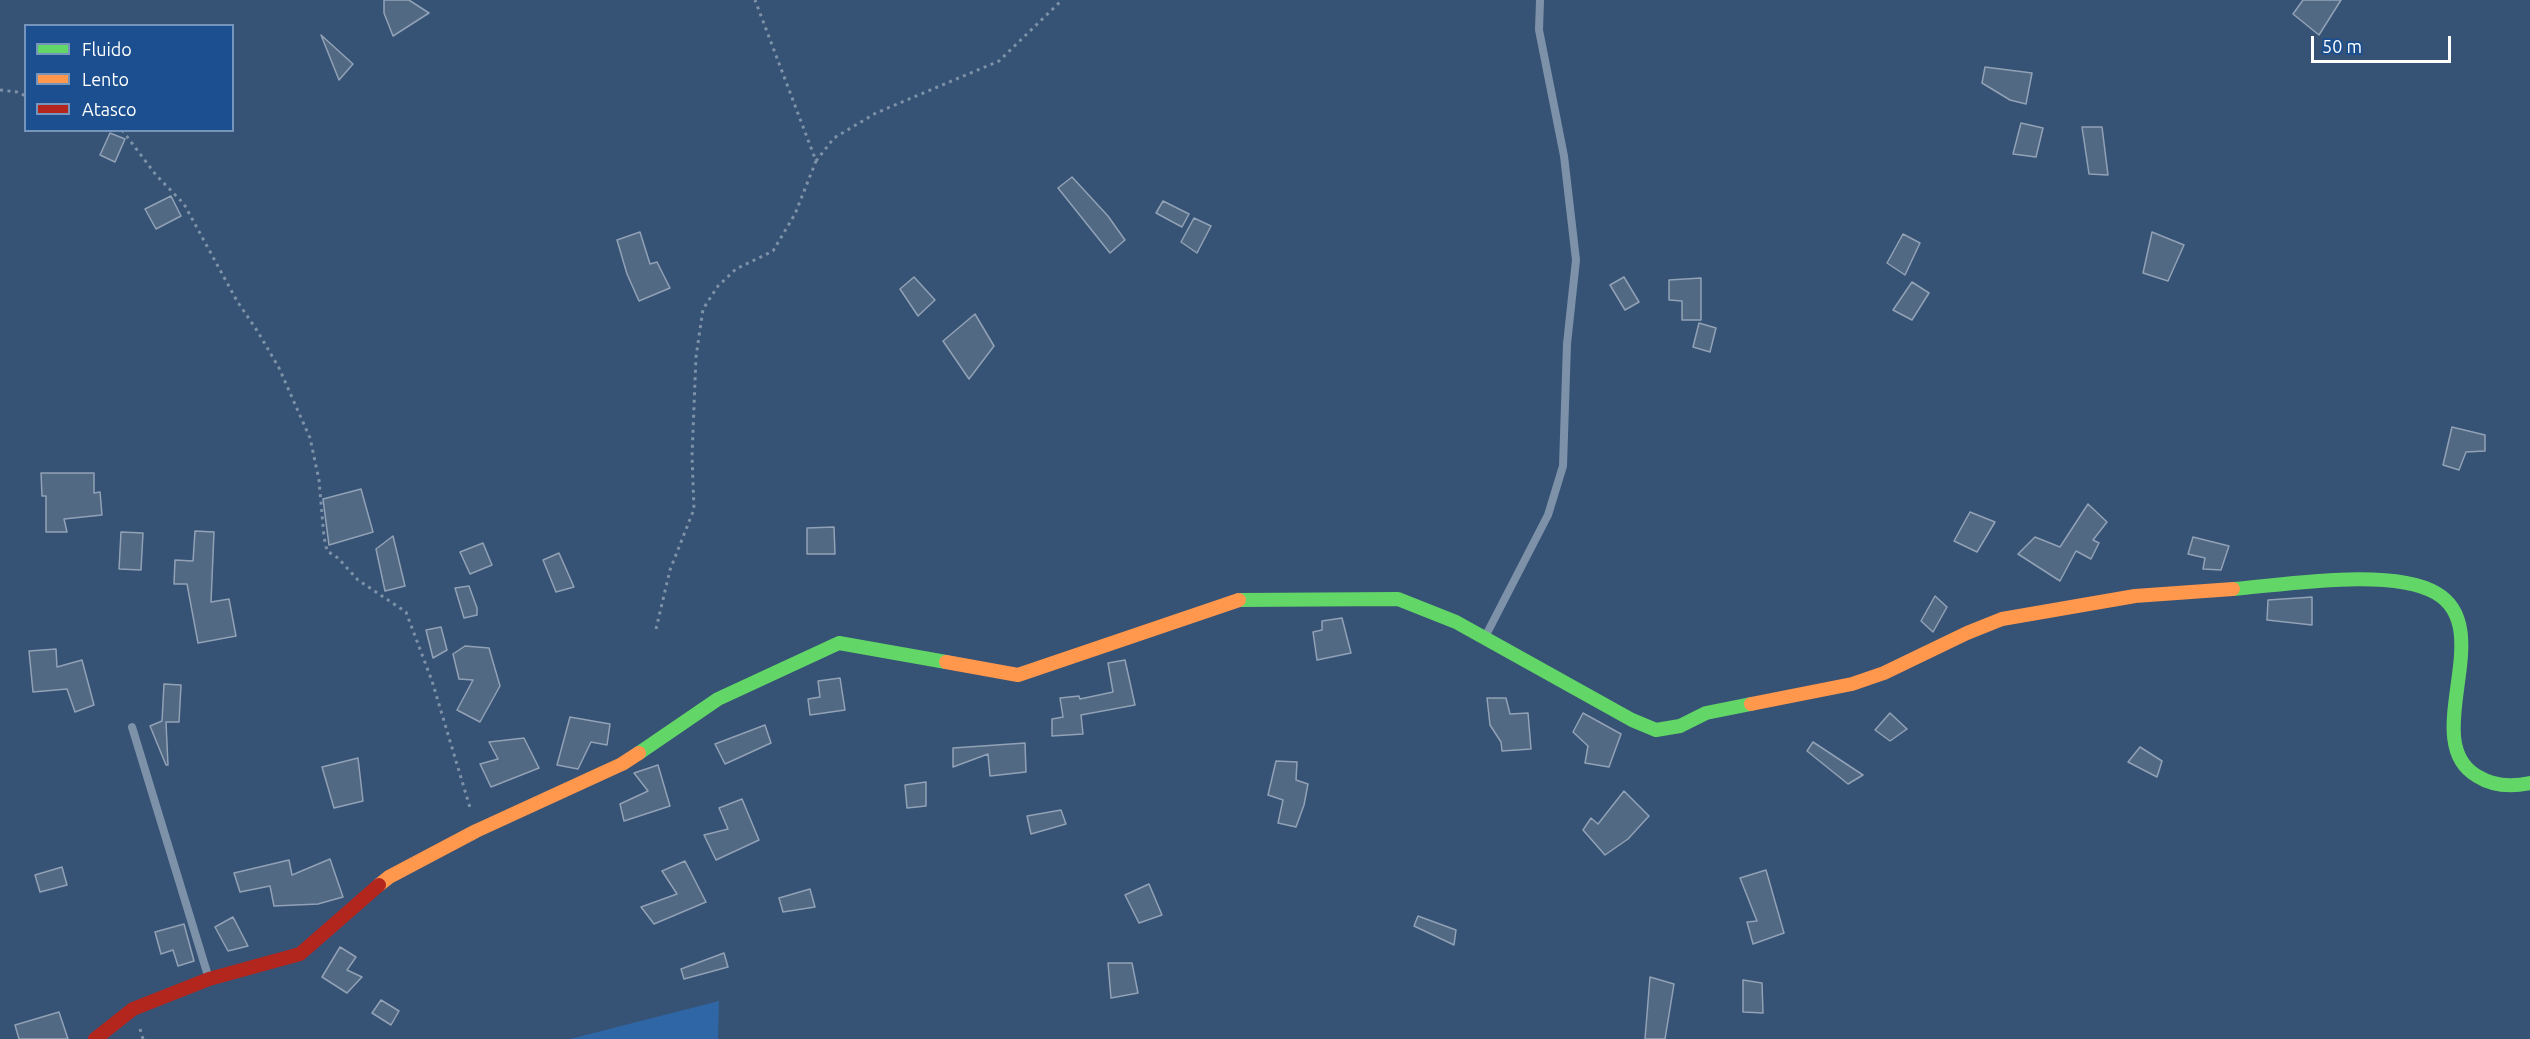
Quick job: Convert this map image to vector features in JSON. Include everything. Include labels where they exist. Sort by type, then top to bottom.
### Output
[{"type":"street","points":[[95,1039],[134,1009],[209,979],[300,954],[389,878],[476,831],[622,764],[718,699],[839,643],[1018,675],[1234,600],[1398,599],[1456,622],[1632,720],[1656,730],[1680,726],[1706,713],[1852,684],[1884,673],[1967,633],[2002,619],[2135,596],[2367,579],[2397,580],[2420,585],[2440,597],[2454,609],[2462,631],[2455,731],[2456,750],[2461,765],[2473,778],[2498,785],[2530,783]]},
{"type":"lane","points":[[1485,638],[1548,515],[1563,466],[1567,344],[1576,260],[1564,156],[1539,30],[1539,0]]},
{"type":"lane","points":[[132,727],[209,979]]},
{"type":"path","points":[[755,0],[816,161]]},
{"type":"path","points":[[656,629],[670,570],[694,509],[692,456],[696,357],[703,309],[717,286],[736,269],[773,251],[795,214],[816,161],[834,138],[876,113],[999,61],[1062,0]]},
{"type":"path","points":[[0,90],[24,95]]},
{"type":"path","points":[[124,132],[156,175],[184,204],[237,301],[279,368],[310,438],[319,480],[327,551],[338,558],[358,580],[406,612],[432,681],[476,831]]},
{"type":"shaded area","points":[[719,1001],[718,1039],[570,1039]]},
{"type":"building","points":[[384,0],[409,0],[429,13],[393,36],[384,13]]},
{"type":"building","points":[[2303,0],[2341,0],[2319,35],[2293,14]]},
{"type":"building","points":[[321,35],[353,64],[339,80]]},
{"type":"building","points":[[1985,67],[2032,73],[2026,104],[2010,100],[1982,83]]},
{"type":"building","points":[[2021,123],[2043,128],[2036,157],[2013,154]]},
{"type":"building","points":[[2082,127],[2102,127],[2108,175],[2089,174]]},
{"type":"building","points":[[110,133],[125,139],[115,162],[100,155]]},
{"type":"building","points":[[1072,177],[1108,216],[1125,240],[1110,253],[1058,188]]},
{"type":"building","points":[[171,196],[181,216],[156,229],[145,209]]},
{"type":"building","points":[[1163,201],[1189,214],[1182,227],[1156,213]]},
{"type":"building","points":[[1194,218],[1211,226],[1197,253],[1181,242]]},
{"type":"building","points":[[640,232],[650,264],[657,262],[670,288],[639,301],[627,274],[617,240]]},
{"type":"building","points":[[2152,232],[2184,245],[2168,281],[2143,273]]},
{"type":"building","points":[[1903,234],[1920,243],[1905,275],[1887,263]]},
{"type":"building","points":[[914,277],[935,300],[918,316],[900,289]]},
{"type":"building","points":[[1624,277],[1639,302],[1625,310],[1610,285]]},
{"type":"building","points":[[1701,278],[1701,320],[1682,320],[1682,301],[1669,300],[1669,280]]},
{"type":"building","points":[[1912,282],[1929,293],[1912,320],[1893,310]]},
{"type":"building","points":[[975,314],[994,346],[969,379],[943,341]]},
{"type":"building","points":[[1699,323],[1716,328],[1710,352],[1693,347]]},
{"type":"building","points":[[2452,427],[2485,435],[2485,451],[2466,452],[2459,470],[2443,465]]},
{"type":"building","points":[[41,473],[94,473],[94,493],[100,492],[102,515],[64,519],[67,532],[46,532],[46,496],[42,496]]},
{"type":"building","points":[[361,489],[373,532],[329,545],[323,499]]},
{"type":"building","points":[[2088,504],[2107,522],[2093,540],[2099,543],[2091,559],[2076,551],[2060,581],[2018,554],[2035,537],[2060,547]]},
{"type":"building","points":[[1970,512],[1995,522],[1977,552],[1954,541]]},
{"type":"building","points":[[834,527],[835,554],[807,554],[807,528]]},
{"type":"building","points":[[195,531],[214,532],[211,602],[229,599],[236,636],[198,643],[187,584],[174,584],[175,560],[193,561]]},
{"type":"building","points":[[121,532],[143,533],[141,570],[119,569]]},
{"type":"building","points":[[393,536],[405,586],[385,591],[376,549]]},
{"type":"building","points":[[2193,537],[2229,546],[2221,570],[2203,569],[2205,558],[2188,554]]},
{"type":"building","points":[[483,543],[492,565],[470,574],[460,552]]},
{"type":"building","points":[[559,553],[574,587],[556,592],[543,560]]},
{"type":"building","points":[[469,586],[477,608],[477,615],[464,618],[455,588]]},
{"type":"building","points":[[1935,596],[1947,607],[1933,632],[1921,621]]},
{"type":"building","points":[[2312,597],[2312,625],[2267,620],[2268,600]]},
{"type":"building","points":[[1342,618],[1351,653],[1317,660],[1313,632],[1322,630],[1322,621]]},
{"type":"building","points":[[441,627],[447,650],[433,658],[426,630]]},
{"type":"building","points":[[465,646],[489,648],[500,686],[480,722],[457,710],[473,680],[459,679],[453,654]]},
{"type":"building","points":[[56,649],[57,667],[82,660],[94,705],[75,712],[67,689],[33,692],[29,651]]},
{"type":"building","points":[[1125,660],[1135,705],[1081,715],[1083,734],[1052,736],[1052,719],[1063,717],[1060,698],[1079,696],[1080,699],[1113,692],[1108,663]]},
{"type":"building","points":[[840,678],[845,710],[810,715],[808,699],[820,697],[818,681]]},
{"type":"building","points":[[164,684],[181,685],[179,722],[166,722],[168,765],[166,765],[150,726],[162,721]]},
{"type":"building","points":[[1487,698],[1506,698],[1510,714],[1528,713],[1531,749],[1502,751],[1501,742],[1490,725]]},
{"type":"building","points":[[1583,713],[1621,734],[1609,767],[1585,763],[1588,746],[1573,732]]},
{"type":"building","points":[[1890,713],[1907,729],[1890,741],[1875,730]]},
{"type":"building","points":[[570,717],[610,724],[607,745],[591,742],[578,769],[557,765]]},
{"type":"building","points":[[765,725],[771,743],[725,764],[715,744]]},
{"type":"building","points":[[524,738],[539,768],[491,787],[480,764],[498,759],[489,742]]},
{"type":"building","points":[[1813,742],[1863,775],[1848,784],[1807,751]]},
{"type":"building","points":[[1025,743],[1026,772],[990,776],[988,754],[953,767],[953,748]]},
{"type":"building","points":[[2140,747],[2162,761],[2157,777],[2128,762]]},
{"type":"building","points":[[358,758],[363,801],[334,808],[322,767]]},
{"type":"building","points":[[1276,761],[1297,762],[1296,780],[1308,784],[1296,827],[1278,823],[1283,800],[1268,795]]},
{"type":"building","points":[[658,765],[670,806],[624,821],[620,804],[648,791],[634,773]]},
{"type":"building","points":[[926,782],[926,806],[907,808],[905,785]]},
{"type":"building","points":[[1624,791],[1649,816],[1628,839],[1605,855],[1583,830],[1591,818],[1598,824]]},
{"type":"building","points":[[742,799],[759,840],[716,860],[704,835],[728,829],[719,808]]},
{"type":"building","points":[[1061,810],[1066,824],[1031,834],[1027,816]]},
{"type":"building","points":[[330,859],[343,897],[318,904],[274,906],[270,886],[240,892],[234,873],[289,860],[292,875]]},
{"type":"building","points":[[685,861],[706,902],[654,924],[641,907],[677,894],[662,871]]},
{"type":"building","points":[[62,867],[67,885],[40,892],[35,875]]},
{"type":"building","points":[[1766,870],[1784,933],[1753,944],[1747,922],[1757,921],[1740,878]]},
{"type":"building","points":[[1149,884],[1162,915],[1139,923],[1125,895]]},
{"type":"building","points":[[810,889],[815,907],[783,912],[779,898]]},
{"type":"building","points":[[1418,916],[1456,930],[1454,945],[1414,926]]},
{"type":"building","points":[[233,917],[248,946],[228,951],[215,927]]},
{"type":"building","points":[[184,924],[194,961],[178,966],[173,950],[161,954],[155,932]]},
{"type":"building","points":[[340,947],[356,957],[347,970],[362,977],[347,993],[322,977]]},
{"type":"building","points":[[724,953],[728,967],[684,979],[681,969]]},
{"type":"building","points":[[1108,963],[1132,963],[1138,993],[1111,998]]},
{"type":"building","points":[[1650,977],[1674,984],[1665,1039],[1645,1039]]},
{"type":"building","points":[[1743,980],[1762,983],[1763,1013],[1743,1012]]},
{"type":"building","points":[[381,1000],[399,1011],[391,1025],[372,1013]]},
{"type":"building","points":[[59,1012],[68,1039],[19,1039],[15,1025]]},
{"type":"traffic: fast","points":[[2233,589],[2366,579],[2417,585],[2436,593],[2453,610],[2461,632],[2461,657],[2454,712],[2454,738],[2461,760],[2477,776],[2490,782],[2510,785],[2530,783]]},
{"type":"traffic: fast","points":[[1239,600],[1398,599],[1456,622],[1632,720],[1656,730],[1680,726],[1706,713],[1751,704]]},
{"type":"traffic: fast","points":[[639,753],[718,699],[839,643],[946,662]]},
{"type":"traffic: slow","points":[[1751,704],[1852,684],[1884,673],[1967,633],[2002,619],[2135,596],[2233,589]]},
{"type":"traffic: slow","points":[[946,662],[1018,675],[1239,600]]},
{"type":"traffic: slow","points":[[379,885],[389,877],[476,831],[622,764],[639,753]]},
{"type":"traffic: jam","points":[[95,1039],[133,1009],[209,979],[300,954],[379,885]]}]
